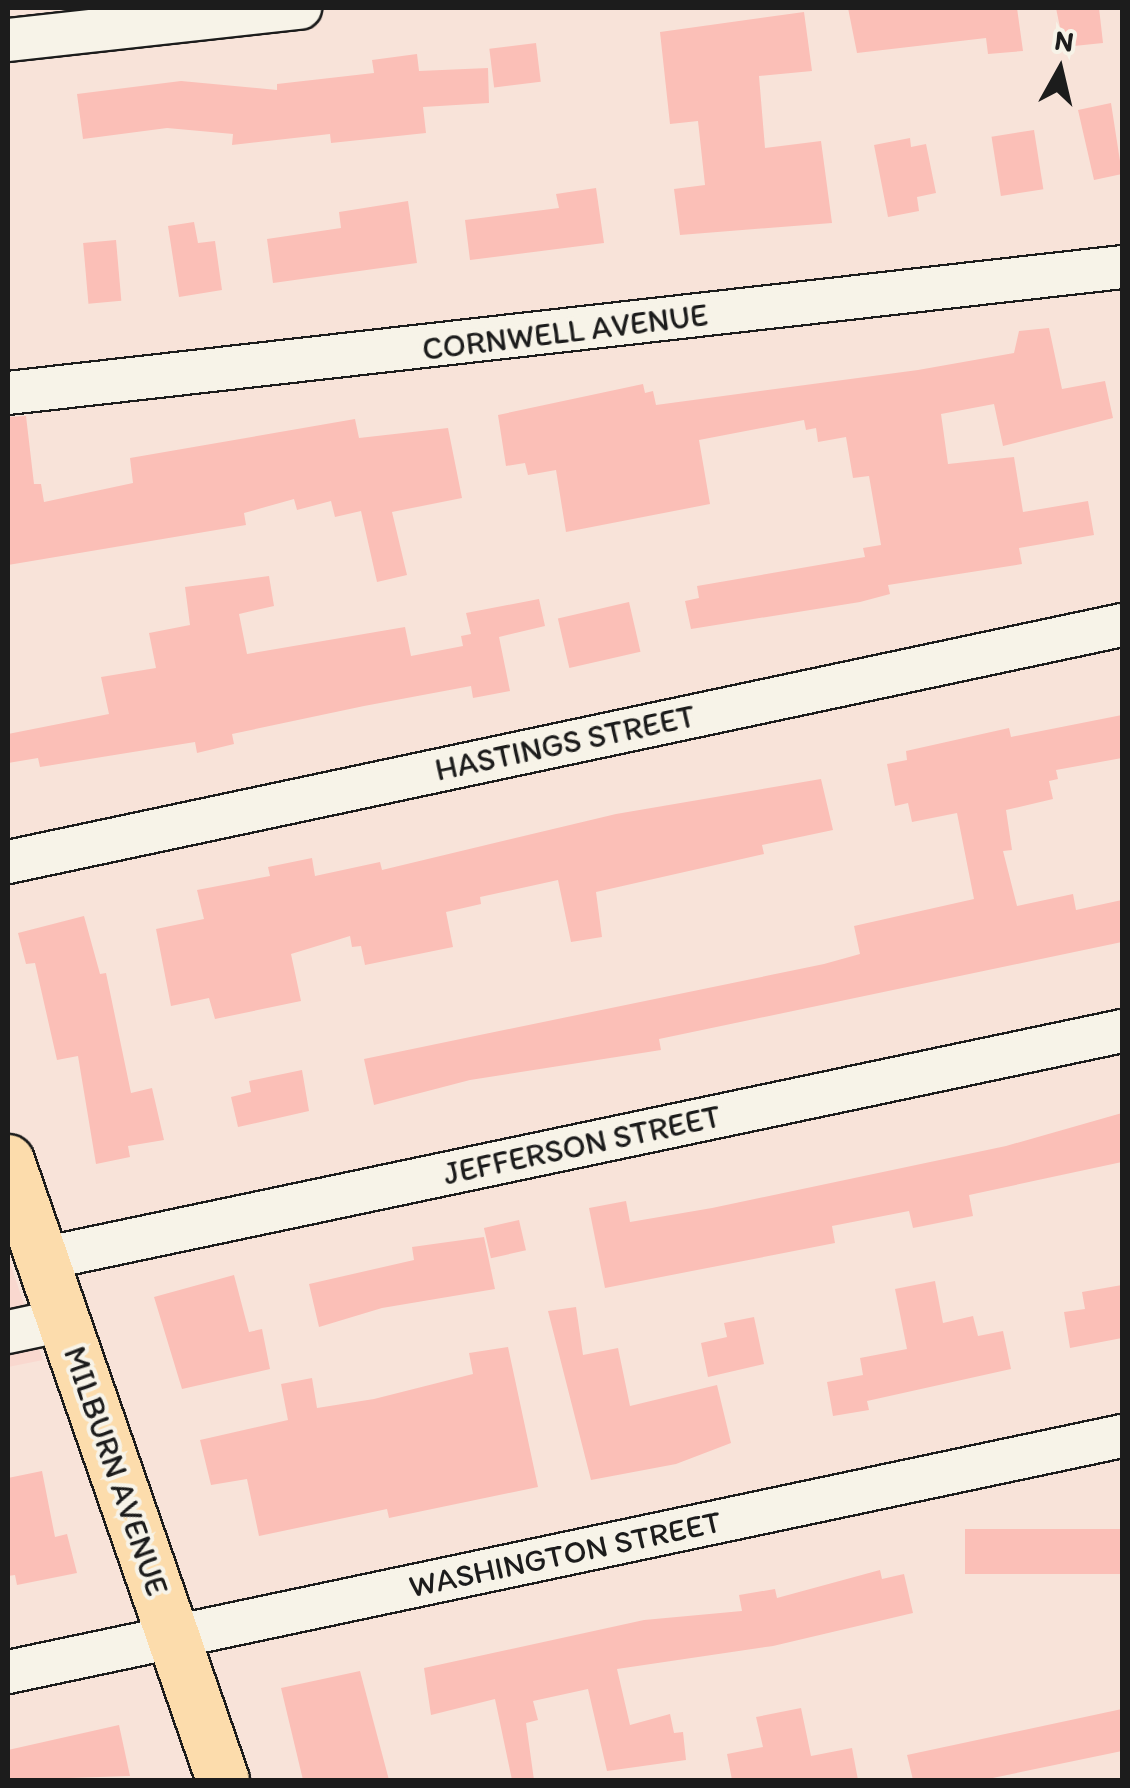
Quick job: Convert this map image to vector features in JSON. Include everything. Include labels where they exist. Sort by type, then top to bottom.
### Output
[{"type":"main road","name":"MILBURN AVENUE","points":[[8,1161],[29,1251],[64,1320],[223,1780]]},
{"type":"street","points":[[8,40],[300,8]]},
{"type":"street","name":"CORNWELL AVENUE","points":[[8,393],[1122,267]]},
{"type":"street","name":"HASTINGS STREET","points":[[8,862],[1122,624]]},
{"type":"street","name":"JEFFERSON STREET","points":[[29,1251],[1122,1030]]},
{"type":"street","points":[[8,1332],[64,1320]]},
{"type":"street","name":"WASHINGTON STREET","points":[[8,1672],[1122,1436]]},
{"type":"shaded area","points":[[8,1257],[43,1360],[8,1367]]},
{"type":"building","points":[[848,8],[1017,8],[1023,51],[988,54],[986,38],[857,53]]},
{"type":"building","points":[[1056,8],[1099,8],[1103,43],[1064,47]]},
{"type":"building","points":[[804,12],[812,71],[759,76],[765,148],[821,141],[832,223],[680,235],[674,189],[705,185],[698,121],[670,124],[660,32]]},
{"type":"building","points":[[536,43],[541,82],[494,87],[489,49]]},
{"type":"building","points":[[417,54],[419,71],[488,68],[489,103],[423,107],[426,133],[331,143],[330,134],[232,145],[233,134],[167,128],[83,139],[77,94],[181,81],[277,90],[277,84],[374,73],[372,60]]},
{"type":"building","points":[[1111,103],[1122,174],[1094,180],[1078,110]]},
{"type":"building","points":[[1034,130],[1043,189],[1001,196],[992,137]]},
{"type":"building","points":[[910,138],[911,147],[926,144],[936,193],[917,197],[919,211],[888,217],[874,145]]},
{"type":"building","points":[[596,188],[604,243],[470,260],[465,220],[559,208],[556,194]]},
{"type":"building","points":[[408,201],[417,263],[273,283],[267,239],[341,228],[339,212]]},
{"type":"building","points":[[194,222],[198,243],[215,241],[222,290],[179,297],[168,226]]},
{"type":"building","points":[[116,240],[121,301],[88,304],[83,243]]},
{"type":"building","points":[[1049,328],[1062,389],[1105,381],[1113,418],[1003,446],[994,404],[941,414],[948,464],[1014,457],[1023,512],[1088,501],[1094,535],[1019,548],[1022,564],[888,585],[890,594],[860,602],[691,629],[685,601],[699,598],[697,586],[865,557],[863,548],[881,545],[869,476],[853,478],[846,437],[818,442],[816,428],[806,430],[804,420],[699,440],[710,504],[566,532],[556,470],[528,475],[525,463],[506,466],[498,415],[643,384],[645,393],[653,391],[656,405],[918,370],[1014,353],[1019,331]]},
{"type":"building","points":[[26,416],[34,484],[41,484],[44,502],[133,483],[130,458],[355,419],[359,438],[448,428],[462,498],[392,512],[407,575],[377,582],[361,511],[335,517],[331,501],[297,510],[294,499],[244,513],[246,525],[8,565],[8,417]]},
{"type":"building","points":[[269,576],[274,606],[239,614],[247,654],[405,627],[411,656],[463,646],[461,636],[471,634],[466,613],[539,599],[545,626],[499,637],[510,691],[473,698],[471,686],[364,706],[232,734],[234,744],[197,753],[195,742],[40,767],[38,758],[8,763],[8,734],[109,714],[101,677],[156,668],[149,633],[190,625],[185,587]]},
{"type":"building","points":[[629,602],[640,652],[569,668],[558,618]]},
{"type":"building","points":[[1122,715],[1122,758],[1056,770],[1058,779],[1049,781],[1053,799],[1006,810],[1012,850],[1003,851],[1017,906],[1073,894],[1076,910],[1122,900],[1122,942],[659,1039],[661,1050],[470,1080],[374,1105],[364,1059],[824,964],[860,954],[854,926],[974,899],[957,813],[912,822],[908,803],[895,806],[887,764],[907,760],[906,751],[1009,728],[1011,737]]},
{"type":"building","points":[[821,779],[833,830],[762,845],[764,854],[596,892],[602,937],[571,942],[558,880],[480,897],[481,904],[446,912],[453,947],[365,965],[361,946],[352,947],[350,936],[291,954],[301,1001],[215,1019],[209,998],[171,1006],[156,929],[204,919],[197,890],[270,876],[268,867],[312,858],[315,876],[380,862],[382,870],[616,814]]},
{"type":"building","points":[[84,916],[100,974],[106,973],[131,1093],[152,1088],[164,1140],[128,1146],[130,1157],[96,1164],[78,1056],[57,1060],[35,963],[26,964],[18,933]]},
{"type":"building","points":[[302,1070],[309,1111],[238,1127],[231,1097],[251,1092],[249,1081]]},
{"type":"building","points":[[1122,1113],[1122,1162],[969,1195],[973,1216],[913,1228],[909,1211],[832,1226],[835,1243],[605,1288],[589,1208],[626,1201],[630,1222],[712,1208],[1006,1146]]},
{"type":"building","points":[[519,1220],[526,1250],[491,1258],[484,1228]]},
{"type":"building","points":[[484,1237],[495,1289],[382,1308],[319,1327],[309,1284],[414,1260],[412,1247]]},
{"type":"building","points":[[234,1275],[249,1332],[262,1329],[270,1369],[182,1389],[154,1297]]},
{"type":"building","points":[[935,1281],[943,1323],[973,1316],[978,1336],[1003,1331],[1011,1369],[867,1401],[869,1410],[833,1416],[827,1382],[863,1375],[860,1358],[907,1349],[895,1289]]},
{"type":"building","points":[[1122,1285],[1122,1338],[1070,1348],[1064,1312],[1085,1309],[1082,1292]]},
{"type":"building","points":[[576,1307],[583,1355],[618,1348],[630,1406],[717,1385],[731,1443],[676,1464],[591,1480],[548,1311]]},
{"type":"building","points":[[754,1317],[764,1364],[708,1377],[701,1343],[727,1337],[724,1323]]},
{"type":"building","points":[[508,1347],[538,1487],[389,1518],[387,1509],[259,1536],[247,1479],[211,1485],[200,1440],[288,1420],[281,1384],[312,1378],[317,1408],[374,1399],[473,1374],[469,1353]]},
{"type":"building","points":[[42,1471],[55,1537],[67,1534],[77,1573],[17,1585],[15,1575],[8,1576],[8,1478]]},
{"type":"building","points":[[965,1529],[1122,1529],[1122,1574],[965,1574]]},
{"type":"building","points":[[880,1570],[882,1579],[904,1574],[913,1613],[773,1646],[617,1669],[630,1725],[670,1714],[674,1733],[683,1732],[686,1760],[607,1771],[588,1689],[533,1701],[538,1720],[526,1723],[534,1780],[512,1780],[495,1699],[431,1715],[424,1668],[644,1620],[742,1611],[739,1595],[775,1589],[777,1598]]},
{"type":"building","points":[[360,1671],[389,1780],[303,1780],[281,1688]]},
{"type":"building","points":[[801,1708],[811,1756],[852,1748],[858,1780],[732,1780],[727,1754],[763,1747],[756,1717]]},
{"type":"building","points":[[1122,1709],[1122,1751],[983,1780],[913,1780],[907,1755]]},
{"type":"building","points":[[119,1725],[130,1776],[8,1780],[8,1750]]}]
